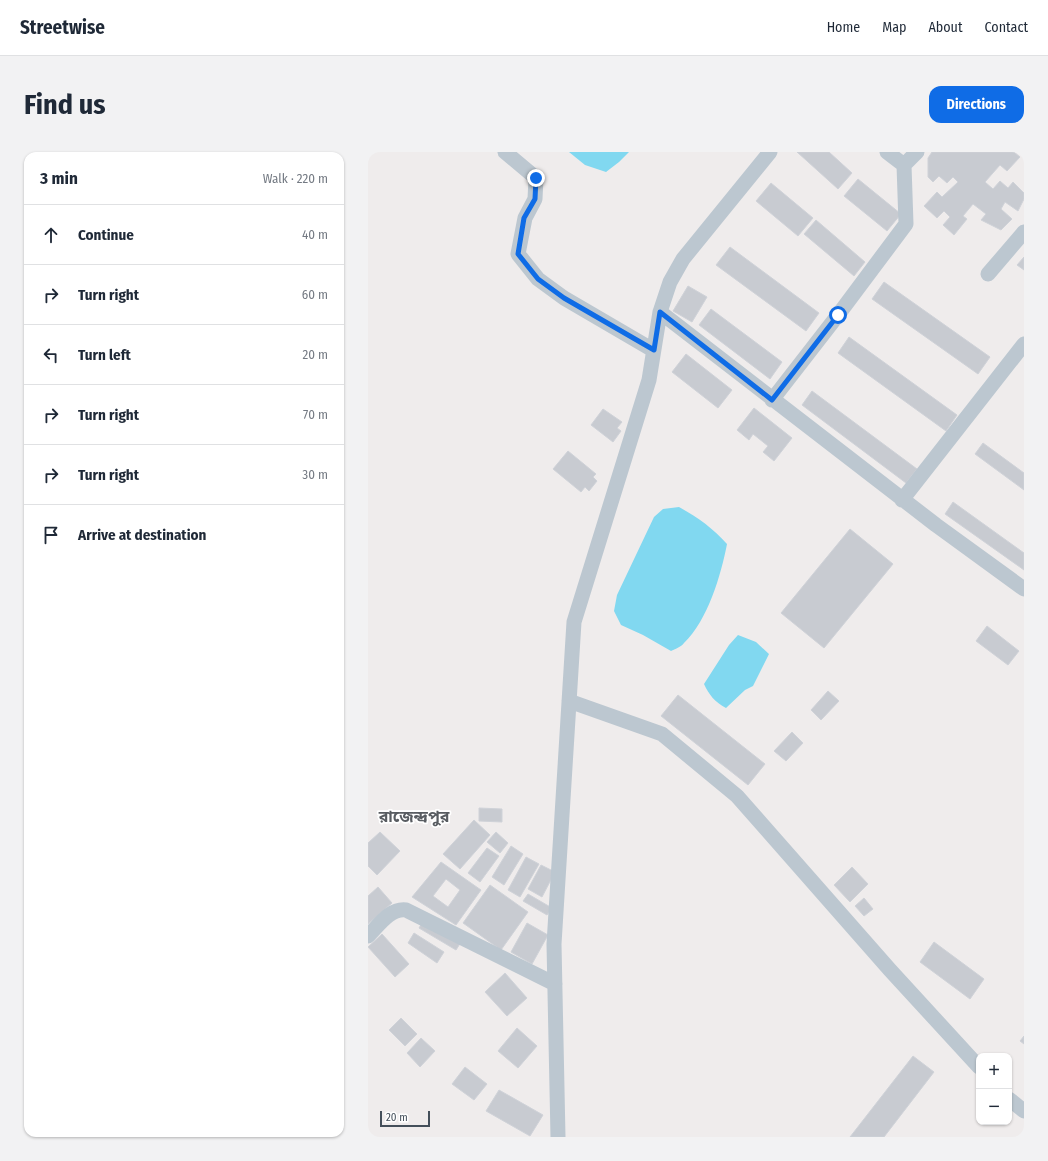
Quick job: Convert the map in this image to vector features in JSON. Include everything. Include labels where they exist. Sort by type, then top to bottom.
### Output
[{"type":"street","points":[[505,152],[536,178],[535,199],[524,218],[518,254],[538,279],[564,298],[654,350]]},
{"type":"street","points":[[558,1137],[554,944],[574,622],[649,380],[660,312],[670,282],[683,259],[770,152]]},
{"type":"street","points":[[887,152],[904,165]]},
{"type":"street","points":[[772,400],[906,224],[904,165],[917,152]]},
{"type":"street","points":[[988,274],[1024,232]]},
{"type":"street","points":[[660,312],[902,500],[1024,588]]},
{"type":"street","points":[[902,500],[1024,344]]},
{"type":"street","points":[[569,701],[662,734],[737,796],[885,965],[976,1064]]},
{"type":"street","points":[[368,936],[390,914],[398,909],[406,910],[555,984]]},
{"type":"street","points":[[1012,1101],[1024,1111]]},
{"type":"water","points":[[569,152],[629,152],[606,172],[585,165]]},
{"type":"water","points":[[679,507],[704,523],[727,544],[717,583],[707,610],[700,622],[681,646],[671,651],[643,635],[621,625],[614,611],[617,595],[654,517],[663,509]]},
{"type":"water","points":[[738,635],[756,642],[769,654],[753,686],[745,690],[726,708],[713,698],[704,684],[729,645]]},
{"type":"building","points":[[797,152],[829,152],[852,173],[838,189]]},
{"type":"building","points":[[932,152],[1014,152],[1020,157],[1007,171],[1000,165],[985,182],[993,189],[1000,181],[1008,188],[1013,182],[1024,193],[1024,199],[1018,211],[1005,202],[1001,209],[1012,219],[1001,230],[981,220],[986,214],[973,204],[963,216],[967,219],[954,235],[943,225],[950,217],[944,211],[937,218],[924,206],[937,192],[942,197],[958,182],[953,177],[947,183],[939,176],[933,182],[928,177],[928,158]]},
{"type":"building","points":[[858,179],[901,214],[887,231],[844,196]]},
{"type":"building","points":[[771,183],[813,218],[798,236],[756,201]]},
{"type":"building","points":[[816,220],[865,262],[854,276],[804,234]]},
{"type":"building","points":[[730,247],[819,313],[806,331],[716,265]]},
{"type":"building","points":[[1024,257],[1024,270],[1017,265]]},
{"type":"building","points":[[884,282],[990,357],[978,374],[872,299]]},
{"type":"building","points":[[688,286],[707,297],[692,322],[673,311]]},
{"type":"building","points":[[711,309],[782,362],[770,379],[699,325]]},
{"type":"building","points":[[849,337],[957,415],[946,431],[838,353]]},
{"type":"building","points":[[686,354],[732,390],[718,408],[672,372]]},
{"type":"building","points":[[812,391],[917,469],[906,483],[802,405]]},
{"type":"building","points":[[754,408],[792,438],[774,461],[763,452],[768,446],[753,434],[749,440],[737,430]]},
{"type":"building","points":[[603,409],[622,422],[617,428],[621,431],[613,442],[591,425]]},
{"type":"building","points":[[983,443],[1024,473],[1024,490],[975,454]]},
{"type":"building","points":[[568,451],[596,474],[593,477],[597,481],[589,491],[585,487],[581,492],[553,469]]},
{"type":"building","points":[[953,502],[1024,553],[1024,570],[945,514]]},
{"type":"building","points":[[850,529],[893,564],[824,648],[781,613]]},
{"type":"building","points":[[987,626],[1019,651],[1008,665],[976,641]]},
{"type":"building","points":[[828,691],[839,701],[821,720],[811,710]]},
{"type":"building","points":[[678,695],[765,764],[748,785],[661,716]]},
{"type":"building","points":[[792,732],[803,743],[786,761],[774,751]]},
{"type":"building","points":[[479,808],[502,809],[502,822],[479,821]]},
{"type":"building","points":[[474,820],[490,835],[460,869],[443,854]]},
{"type":"building","points":[[380,832],[400,851],[377,875],[368,866],[368,843]]},
{"type":"building","points":[[496,832],[508,843],[500,853],[487,842]]},
{"type":"building","points":[[511,846],[523,854],[504,885],[492,877]]},
{"type":"building","points":[[487,848],[499,856],[480,882],[468,873]]},
{"type":"building","points":[[526,857],[539,864],[520,897],[508,890]]},
{"type":"building","points":[[441,862],[481,890],[456,925],[412,897]],"holes":[[[446,879],[460,890],[448,907],[433,896]]]},
{"type":"building","points":[[541,865],[555,872],[542,897],[528,889]]},
{"type":"building","points":[[852,867],[868,884],[850,902],[834,885]]},
{"type":"building","points":[[490,885],[528,912],[501,950],[463,923]]},
{"type":"building","points":[[378,887],[392,903],[368,924],[368,896]]},
{"type":"building","points":[[528,894],[552,908],[547,915],[523,901]]},
{"type":"building","points":[[864,898],[873,909],[864,916],[855,906]]},
{"type":"building","points":[[424,920],[461,942],[456,950],[419,928]]},
{"type":"building","points":[[527,923],[548,935],[532,964],[511,952]]},
{"type":"building","points":[[414,933],[444,952],[437,963],[408,943]]},
{"type":"building","points":[[382,934],[409,964],[395,977],[368,947]]},
{"type":"building","points":[[934,942],[984,979],[970,999],[920,962]]},
{"type":"building","points":[[505,973],[527,998],[507,1016],[485,992]]},
{"type":"building","points":[[401,1018],[417,1034],[405,1046],[389,1030]]},
{"type":"building","points":[[517,1028],[537,1046],[518,1068],[498,1051]]},
{"type":"building","points":[[1024,1036],[1024,1044],[1020,1041]]},
{"type":"building","points":[[421,1038],[435,1051],[420,1067],[407,1053]]},
{"type":"building","points":[[913,1056],[934,1072],[884,1137],[850,1137]]},
{"type":"building","points":[[465,1067],[487,1084],[474,1100],[452,1084]]},
{"type":"building","points":[[499,1090],[543,1115],[530,1136],[486,1111]]},
{"type":"district","name":"রাজেন্দ্রপুর","points":[[414,816]]},
{"type":"route","points":[[536,178],[535,199],[524,218],[518,254],[538,279],[564,298],[654,350],[660,312],[772,400],[838,315]]}]
